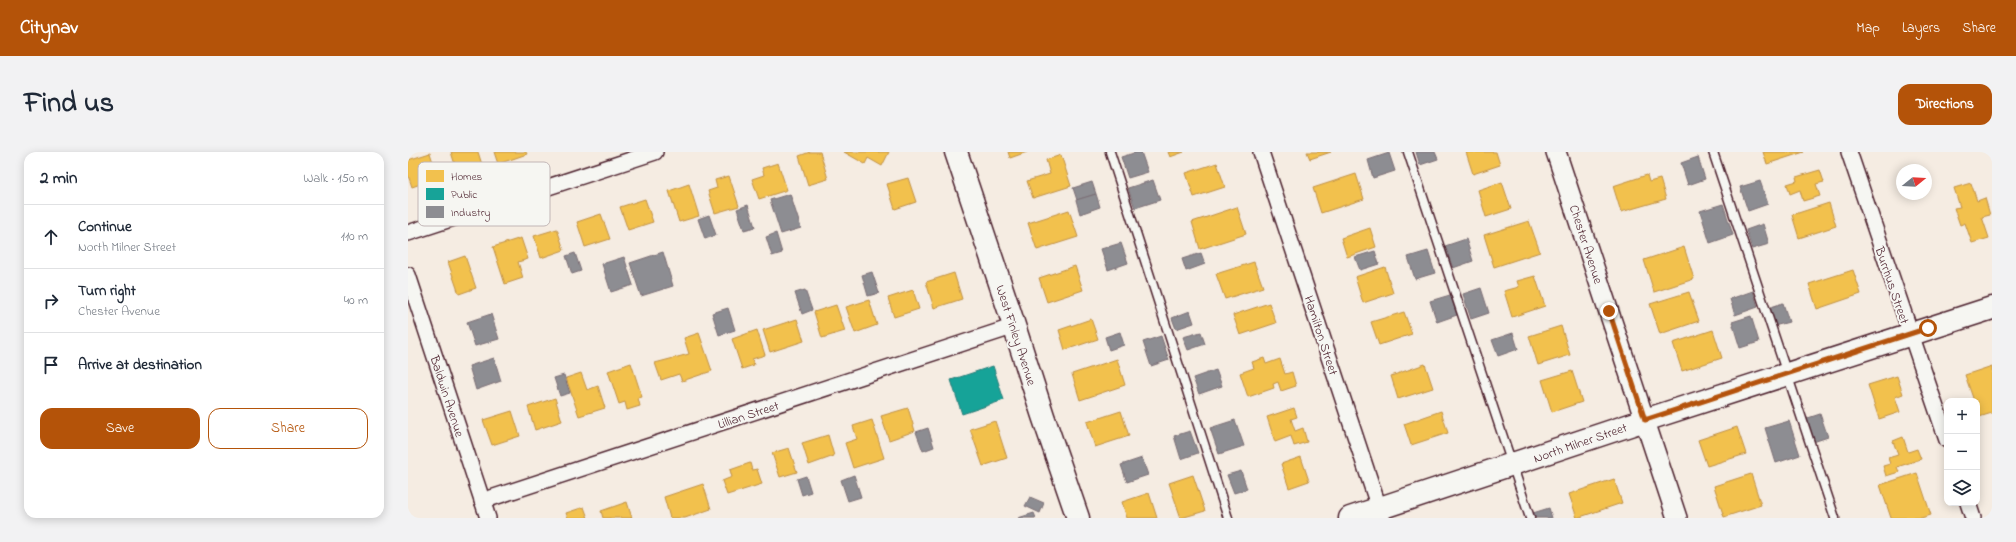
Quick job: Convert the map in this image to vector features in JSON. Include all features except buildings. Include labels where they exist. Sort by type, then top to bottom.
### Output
[{"type":"main road","name":"West Finley Avenue","points":[[956,152],[1015,326],[1042,416],[1078,518]]},
{"type":"main road","name":"North Milner Street","points":[[1350,518],[1381,513],[1512,465],[1645,420],[1992,308]]},
{"type":"street","points":[[550,186],[655,152]]},
{"type":"street","name":"Hamilton Street","points":[[1262,152],[1381,513]]},
{"type":"street","name":"Chester Avenue","points":[[1556,152],[1677,518]]},
{"type":"street","name":"Burrhus Street","points":[[1849,152],[1945,434]]},
{"type":"street","points":[[408,232],[427,226]]},
{"type":"street","name":"Baldwin Avenue","points":[[408,275],[488,518]]},
{"type":"street","name":"Lillian Street","points":[[482,501],[1015,326]]},
{"type":"street","points":[[1969,506],[1973,518]]},
{"type":"lane","points":[[1110,152],[1228,518]]},
{"type":"lane","points":[[1408,152],[1530,518]]},
{"type":"lane","points":[[1713,152],[1835,518]]},
{"type":"route","points":[[1609,311],[1645,420],[1928,328]]}]
